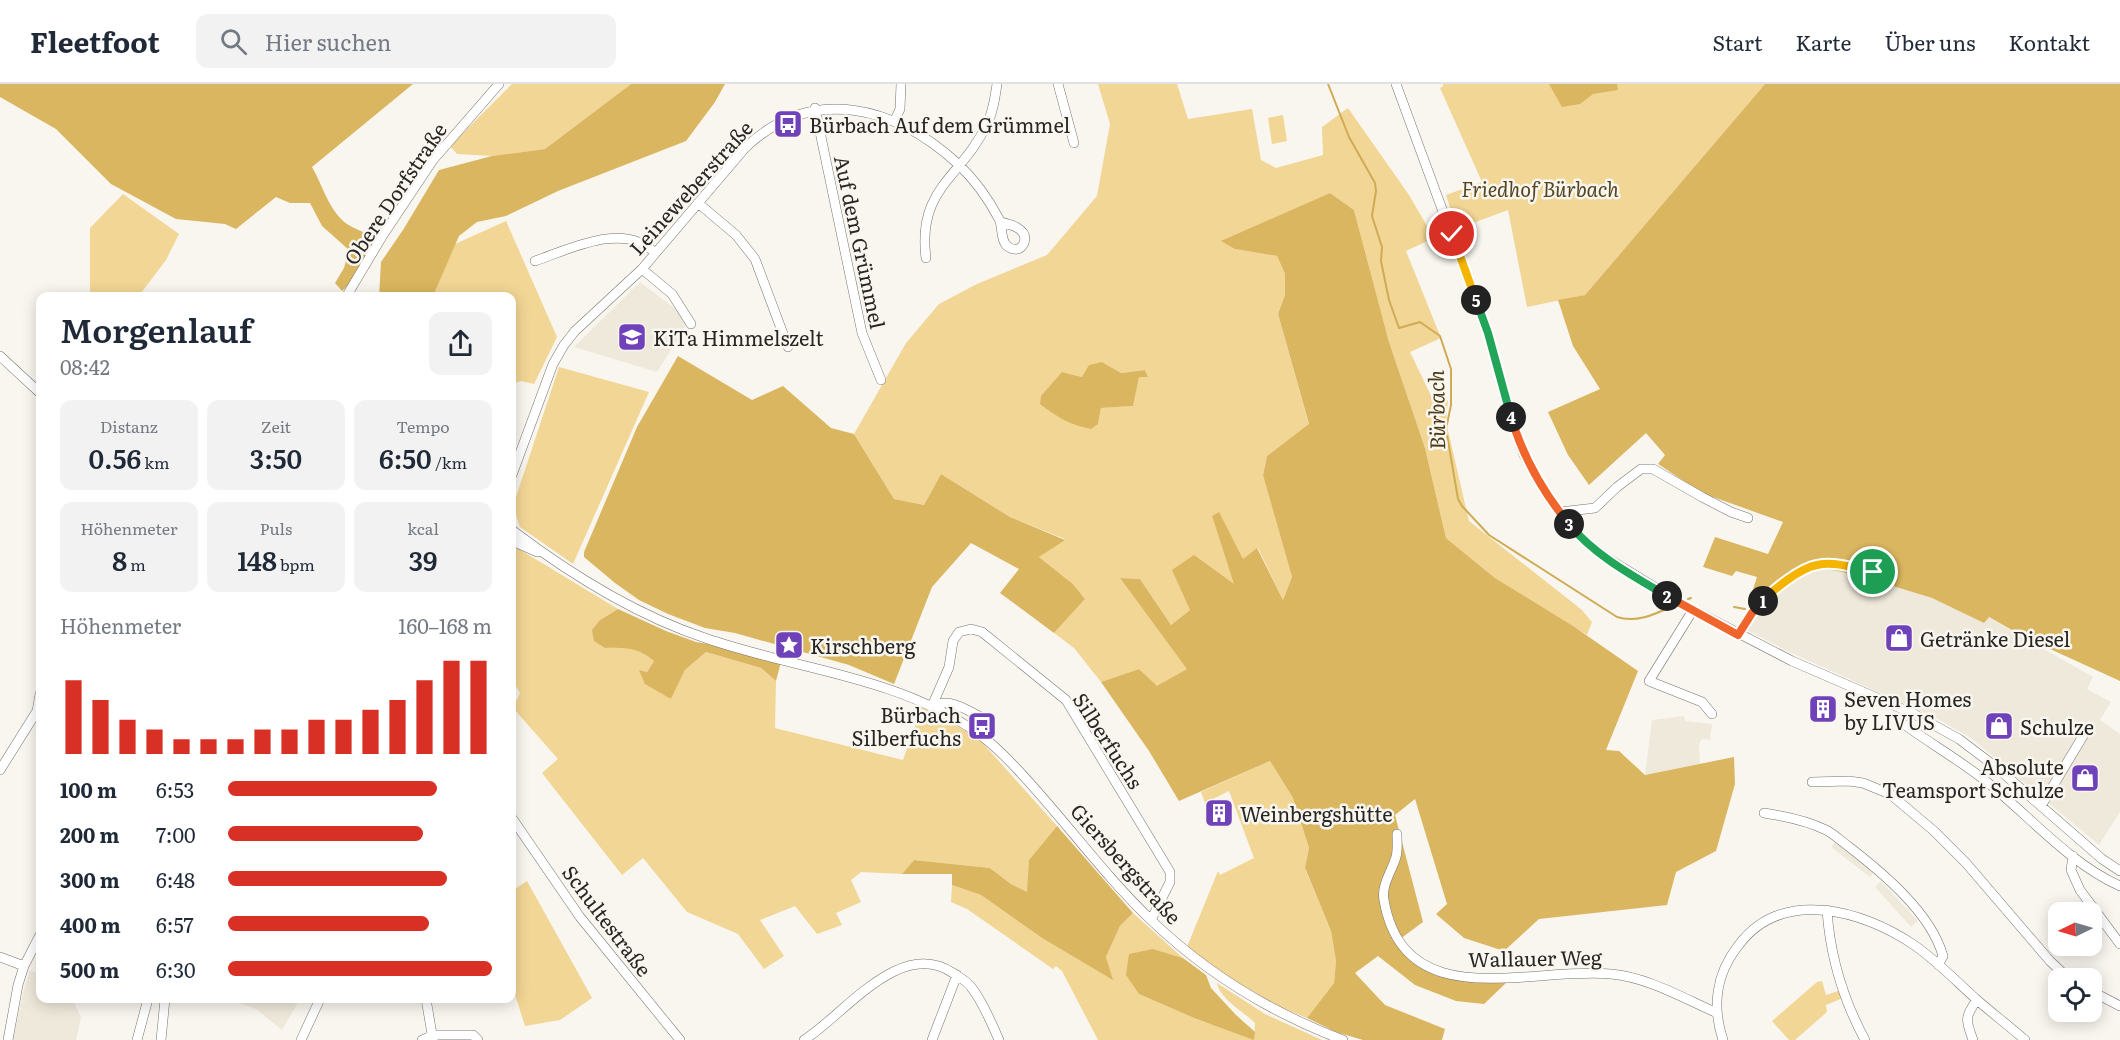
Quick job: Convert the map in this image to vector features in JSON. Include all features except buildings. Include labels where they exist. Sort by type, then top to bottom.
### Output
[{"type":"street","name":"Obere Dorfstraße","points":[[349,292],[383,235],[433,160],[499,84]]},
{"type":"street","points":[[895,120],[900,109],[901,84]]},
{"type":"street","points":[[926,258],[925,232],[932,203],[946,179],[974,146],[987,124],[994,105],[997,84]]},
{"type":"street","points":[[1058,84],[1074,143]]},
{"type":"street","points":[[1396,84],[1488,333],[1511,419],[1524,455],[1538,482],[1575,531],[1604,556],[1645,583],[1738,635],[1804,667],[1923,719],[1959,739],[2102,859],[2120,871]]},
{"type":"street","name":"Leineweberstraße","points":[[516,464],[553,364],[575,331],[642,268],[760,133],[799,111],[846,106],[871,111],[895,120],[935,145],[959,165],[986,199],[1000,222]]},
{"type":"street","name":"Auf dem Grümmel","points":[[814,108],[862,333],[881,380]]},
{"type":"street","points":[[698,202],[736,235],[755,258],[788,347]]},
{"type":"street","points":[[535,261],[589,243],[621,238],[647,244],[655,253]]},
{"type":"street","points":[[642,268],[672,294],[691,324]]},
{"type":"street","points":[[0,356],[36,389]]},
{"type":"street","points":[[1560,513],[1595,508],[1641,469],[1653,469],[1731,512],[1748,518]]},
{"type":"street","name":"Giersbergstraße","points":[[516,533],[551,558],[619,600],[672,626],[743,650],[867,681],[932,706],[975,730],[1035,788],[1125,894],[1192,956],[1249,995],[1298,1021],[1343,1040]]},
{"type":"street","name":"Giersbergstraße","points":[[516,543],[551,558]]},
{"type":"street","points":[[1738,635],[1752,613],[1768,596],[1799,573],[1816,565],[1838,565],[1873,572]]},
{"type":"street","points":[[1693,610],[1649,681],[1702,702],[1712,714]]},
{"type":"street","name":"Silberfuchs","points":[[932,706],[949,667],[953,640],[959,632],[971,629],[982,632],[1066,700],[1170,872],[1170,882],[1151,920]]},
{"type":"street","name":"Giersbergstraße","points":[[932,706],[942,702],[950,703],[979,716]]},
{"type":"street","points":[[0,770],[36,713]]},
{"type":"street","points":[[1905,725],[1981,777],[2073,856],[2120,886]]},
{"type":"street","points":[[2041,806],[2083,736]]},
{"type":"street","points":[[1812,782],[1863,783],[1890,794],[1934,831],[1966,863],[2057,968]]},
{"type":"street","points":[[1764,813],[1787,816],[1827,830],[1875,867],[1908,900],[1934,932],[1943,956],[1938,965]]},
{"type":"street","name":"Schultestraße","points":[[516,824],[580,917],[680,1040]]},
{"type":"street","name":"Wallauer Weg","points":[[1397,834],[1397,852],[1383,891],[1384,901],[1400,944],[1424,966],[1447,974],[1473,979],[1596,973],[1623,975],[1717,1010]]},
{"type":"street","points":[[2073,856],[2071,870],[2080,890],[2120,944]]},
{"type":"street","points":[[1724,1040],[1717,1021],[1717,1010],[1718,985],[1727,962],[1751,930],[1768,919],[1788,912],[1807,909],[1846,914],[1881,928],[1913,945],[2025,1040]]},
{"type":"street","points":[[1827,910],[1834,958],[1846,996],[1865,1040]]},
{"type":"street","points":[[8,1040],[18,986],[24,966],[36,943]]},
{"type":"street","points":[[0,957],[24,966]]},
{"type":"street","points":[[804,1040],[820,1030],[874,983],[900,969],[934,964],[946,968],[972,988],[999,1040]]},
{"type":"street","points":[[932,1040],[957,975]]},
{"type":"street","points":[[2102,997],[2120,1006]]},
{"type":"street","points":[[1973,1040],[1966,1019],[1968,1011],[1977,1000]]},
{"type":"street","points":[[137,1040],[147,1003]]},
{"type":"street","points":[[161,1040],[165,1003]]},
{"type":"street","points":[[301,1040],[318,1003]]},
{"type":"street","points":[[427,1003],[433,1038]]},
{"type":"street","points":[[422,1040],[473,1035],[477,1040]]},
{"type":"shaded area","points":[[0,84],[413,84],[312,167],[331,205],[341,219],[377,241],[357,276],[342,291],[335,283],[344,268],[349,250],[322,226],[310,203],[290,203],[276,197],[236,229],[225,224],[176,219],[111,184],[56,129],[0,97]]},
{"type":"shaded area","points":[[631,84],[725,84],[715,102],[686,141],[558,191],[506,216],[477,222],[459,236],[435,292],[379,292],[381,262],[439,170],[492,156],[545,149]]},
{"type":"shaded area","points":[[1549,84],[1617,84],[1618,90],[1593,94],[1580,104],[1562,107]]},
{"type":"shaded area","points":[[1765,84],[2120,84],[2120,681],[2026,638],[1989,617],[1984,623],[1932,598],[1857,575],[1816,567],[1748,605],[1757,577],[1736,571],[1732,576],[1703,567],[1715,537],[1768,554],[1783,522],[1702,493],[1658,464],[1665,455],[1646,433],[1589,485],[1568,455],[1548,412],[1600,389],[1573,346],[1558,300],[1585,295]]},
{"type":"shaded area","points":[[1330,193],[1354,210],[1389,342],[1425,448],[1446,538],[1495,578],[1573,626],[1638,671],[1606,750],[1619,751],[1645,775],[1734,757],[1735,784],[1716,851],[1676,872],[1667,905],[1539,919],[1504,951],[1464,938],[1436,914],[1447,904],[1415,799],[1395,815],[1423,922],[1400,939],[1419,961],[1439,968],[1507,982],[1484,1004],[1456,1001],[1415,985],[1378,956],[1355,973],[1385,1005],[1445,1029],[1442,1040],[1363,1040],[1336,1032],[1307,1018],[1334,983],[1336,961],[1331,931],[1305,868],[1309,848],[1293,798],[1270,761],[1179,801],[1149,751],[1101,682],[1139,669],[1157,686],[1187,669],[1120,578],[1140,579],[1171,625],[1190,610],[1172,570],[1194,555],[1234,584],[1212,516],[1219,512],[1243,559],[1257,548],[1283,600],[1292,577],[1263,475],[1267,456],[1309,424],[1278,314],[1285,295],[1285,274],[1277,256],[1235,249],[1221,241]]},
{"type":"shaded area","name":"KiTa Himmelszelt","points":[[640,282],[678,311],[686,326],[657,372],[574,347]]},
{"type":"shaded area","points":[[678,356],[752,400],[783,386],[831,428],[854,434],[894,499],[924,505],[941,474],[1010,517],[1065,540],[1039,557],[1073,584],[1085,599],[1054,633],[1000,593],[1019,569],[971,543],[932,587],[894,684],[849,665],[735,633],[705,628],[639,600],[584,557],[584,552],[637,427]]},
{"type":"shaded area","points":[[1102,362],[1121,373],[1145,370],[1148,377],[1139,377],[1133,406],[1101,408],[1098,424],[1091,429],[1064,420],[1040,404],[1041,396],[1062,372],[1082,377],[1089,365]]},
{"type":"shaded area","points":[[1816,567],[1857,575],[1932,598],[1984,622],[1988,617],[2093,677],[2087,689],[2111,702],[2100,720],[2120,734],[2120,812],[2099,845],[1971,738],[1936,718],[1785,650],[1747,630],[1769,597]]},
{"type":"shaded area","points":[[618,609],[696,642],[781,662],[776,681],[761,668],[706,652],[685,670],[671,699],[645,684],[639,670],[647,672],[654,661],[643,653],[631,649],[605,648],[594,641],[592,630],[600,620]]},
{"type":"shaded area","points":[[1684,716],[1685,721],[1712,724],[1710,740],[1702,739],[1699,744],[1700,764],[1645,775],[1652,720]]},
{"type":"shaded area","points":[[1057,826],[1133,913],[1120,926],[1106,957],[1113,980],[1042,938],[981,895],[952,885],[952,874],[902,874],[914,860],[990,868],[1011,884],[1027,892],[1029,860]]},
{"type":"shaded area","points":[[1835,842],[1874,872],[1870,877],[1831,847]]},
{"type":"shaded area","points":[[1881,881],[1918,921],[1911,927],[1875,887]]},
{"type":"shaded area","points":[[1153,949],[1183,958],[1206,975],[1211,988],[1255,1032],[1254,1040],[1194,1018],[1139,994],[1126,975],[1129,954]]},
{"type":"shaded area","points":[[30,970],[36,972],[36,1003],[75,1003],[81,1018],[76,1040],[13,1040]]},
{"type":"shaded area","points":[[240,1003],[298,1003],[282,1030],[256,1009]]},
{"type":"green space","points":[[512,84],[631,84],[545,149],[492,156],[457,154],[450,146]]},
{"type":"green space","points":[[1098,84],[1177,84],[1188,119],[1252,109],[1261,160],[1276,168],[1323,155],[1322,127],[1348,108],[1409,195],[1434,238],[1406,251],[1441,338],[1410,352],[1435,404],[1448,400],[1446,422],[1469,521],[1582,610],[1592,622],[1587,635],[1495,578],[1446,538],[1425,448],[1389,342],[1354,210],[1330,193],[1284,214],[1235,249],[1277,256],[1285,274],[1285,295],[1278,314],[1309,425],[1267,456],[1263,474],[1292,577],[1283,600],[1258,548],[1243,560],[1219,513],[1212,516],[1235,585],[1190,610],[1171,625],[1140,579],[1120,578],[1188,669],[1157,687],[1139,669],[1101,682],[1074,648],[1054,633],[1085,599],[1073,584],[1039,557],[1065,539],[1010,517],[941,474],[924,505],[894,499],[854,434],[906,343],[939,304],[977,284],[1047,255],[1097,196],[1110,124]],"holes":[[[1102,362],[1121,373],[1145,370],[1148,377],[1139,376],[1133,406],[1101,408],[1098,424],[1062,372],[1082,377]]]},
{"type":"green space","name":"Friedhof Bürbach","points":[[1443,84],[1765,84],[1585,295],[1527,307],[1508,210],[1457,229],[1446,195],[1482,182],[1440,88]]},
{"type":"green space","points":[[1283,115],[1287,141],[1272,144],[1268,118]]},
{"type":"green space","points":[[123,194],[179,234],[166,260],[142,292],[90,292],[90,228]]},
{"type":"green space","points":[[506,221],[557,337],[534,384],[521,381],[516,383],[516,292],[435,292],[455,244]]},
{"type":"green space","points":[[559,367],[649,392],[573,564],[520,527],[516,515],[516,497]]},
{"type":"green space","points":[[516,549],[618,609],[600,620],[605,648],[631,648],[654,661],[647,672],[640,670],[671,699],[685,670],[706,652],[761,668],[776,681],[775,728],[903,760],[922,707],[979,739],[1057,826],[1029,860],[1028,893],[1011,884],[990,868],[914,860],[902,874],[861,872],[851,880],[861,902],[836,913],[842,925],[817,934],[795,906],[760,920],[784,956],[764,969],[738,934],[687,912],[643,858],[622,875],[542,773],[558,759],[516,711],[516,702],[520,693],[516,686]]},
{"type":"green space","points":[[1270,761],[1293,798],[1309,848],[1305,869],[1331,931],[1336,961],[1334,983],[1307,1018],[1280,1007],[1235,981],[1187,947],[1218,871],[1220,875],[1254,858],[1229,791],[1205,803],[1201,792]]},
{"type":"green space","points":[[527,881],[592,998],[560,1020],[525,1026],[516,998],[516,888]]},
{"type":"green space","points":[[952,885],[981,895],[1042,938],[1112,979],[1106,957],[1120,926],[1133,913],[1183,958],[1153,949],[1139,994],[1194,1018],[1254,1039],[1255,1023],[1227,1000],[1217,983],[1265,1014],[1322,1040],[1098,1040],[1062,971],[1056,966],[1053,969],[967,909],[951,902]]},
{"type":"green space","points":[[1822,981],[1826,995],[1841,990],[1843,998],[1826,1005],[1827,1012],[1795,1040],[1789,1040],[1772,1021],[1817,982]]},
{"type":"waterway","name":"Bürbach","points":[[1328,84],[1349,137],[1375,183],[1372,216],[1382,247],[1381,261],[1389,300],[1399,328],[1420,322],[1440,336],[1451,369],[1451,405],[1446,429],[1458,499],[1462,506],[1489,535],[1617,617],[1637,619],[1670,607]]},
{"type":"waterway","name":"Bürbach","points":[[1734,607],[1745,609]]},
{"type":"place","name":"Bürbach Auf dem Grümmel","points":[[788,124]]},
{"type":"place","name":"KiTa Himmelszelt","points":[[632,337]]},
{"type":"place","name":"Getränke Diesel","points":[[1899,638]]},
{"type":"place","name":"Kirschberg","points":[[789,645]]},
{"type":"place","name":"Seven Homes by LIVUS","points":[[1823,709]]},
{"type":"place","name":"Bürbach Silberfuchs","points":[[982,726]]},
{"type":"place","name":"Schulze","points":[[1999,726]]},
{"type":"place","name":"Absolute Teamsport Schulze","points":[[2085,778]]},
{"type":"place","name":"Weinbergshütte","points":[[1219,813]]},
{"type":"route","points":[[1452,234],[1488,333],[1511,419],[1524,455],[1548,497],[1590,546],[1645,583],[1738,635],[1752,613],[1768,596],[1799,573],[1816,565],[1838,565],[1873,572]]}]
